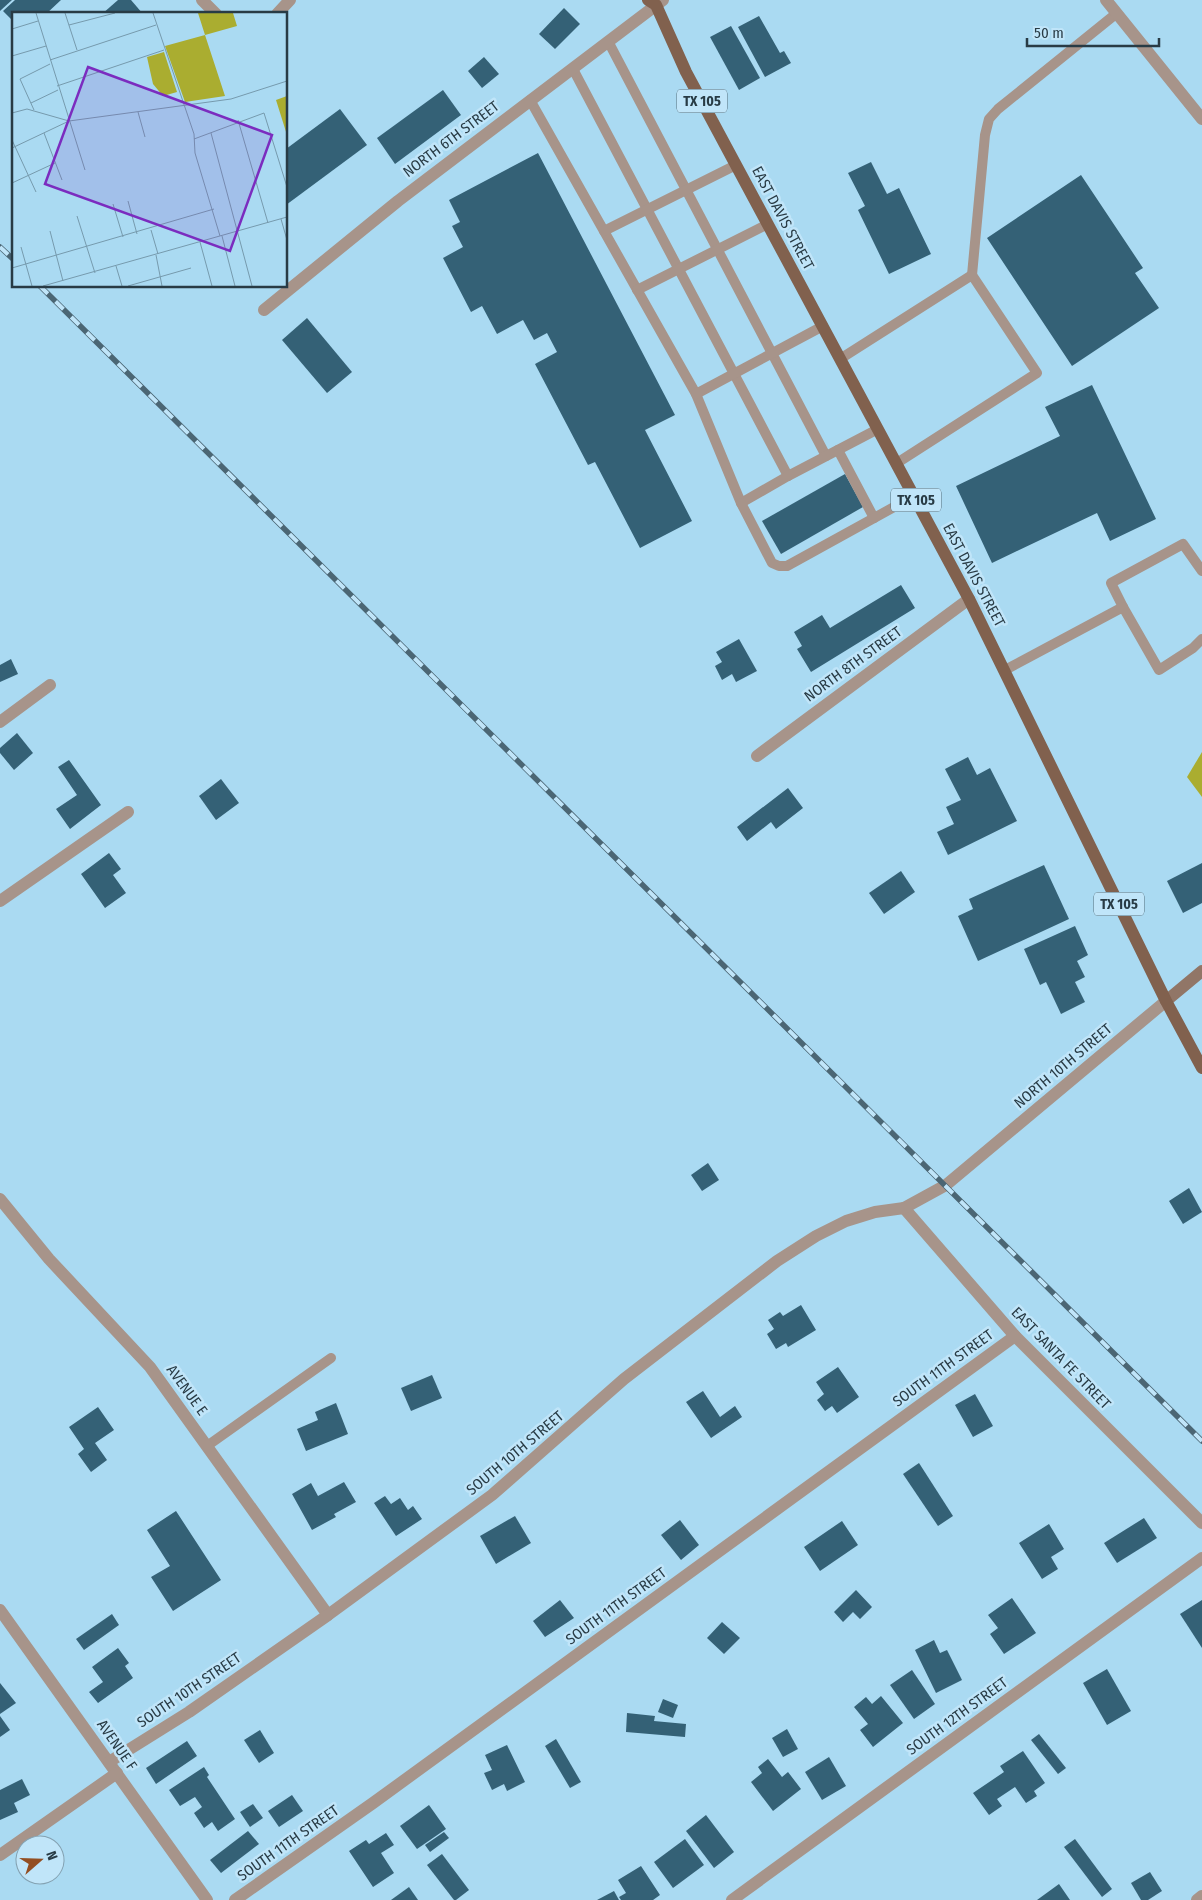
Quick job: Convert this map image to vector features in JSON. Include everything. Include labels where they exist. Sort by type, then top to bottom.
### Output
[{"type":"main road","name":"EAST DAVIS STREET","points":[[656,1],[686,72],[970,599],[1166,1001],[1202,1068]]},
{"type":"street","points":[[202,0],[214,12]]},
{"type":"street","points":[[279,12],[290,0]]},
{"type":"street","points":[[1106,0],[1202,119]]},
{"type":"street","name":"NORTH 6TH STREET","points":[[264,310],[398,201],[609,42],[656,1]]},
{"type":"street","name":"NORTH 8TH STREET","points":[[756,756],[970,599]]},
{"type":"street","points":[[0,722],[50,685]]},
{"type":"street","points":[[0,901],[128,812]]},
{"type":"street","name":"NORTH 10TH STREET","points":[[946,1185],[1202,972]]},
{"type":"street","name":"SOUTH 10TH STREET","points":[[109,1762],[189,1712],[328,1615],[492,1495],[624,1379],[777,1261],[816,1236],[846,1221],[875,1212],[904,1208],[946,1185]]},
{"type":"street","name":"AVENUE E","points":[[0,1198],[49,1259],[150,1367],[328,1615]]},
{"type":"street","name":"EAST SANTA FE STREET","points":[[904,1208],[1015,1336],[1202,1523]]},
{"type":"street","name":"SOUTH 11TH STREET","points":[[235,1900],[381,1798],[1015,1336]]},
{"type":"street","name":"SOUTH 12TH STREET","points":[[732,1900],[1202,1558]]},
{"type":"street","name":"AVENUE F","points":[[0,1610],[207,1900]]},
{"type":"street","points":[[0,1855],[117,1773]]},
{"type":"street","points":[[1197,1900],[1202,1896]]},
{"type":"lane","points":[[897,463],[1037,373],[972,276],[985,135],[989,119],[998,109],[1116,13]]},
{"type":"lane","points":[[609,42],[826,456]]},
{"type":"lane","points":[[573,69],[788,476]]},
{"type":"lane","points":[[530,100],[696,394],[741,503],[772,563],[779,566],[787,566],[914,496]]},
{"type":"lane","points":[[604,231],[736,165]]},
{"type":"lane","points":[[637,290],[768,224]]},
{"type":"lane","points":[[840,359],[972,276]]},
{"type":"lane","points":[[696,394],[822,326]]},
{"type":"lane","points":[[741,503],[878,429]]},
{"type":"lane","points":[[838,450],[874,518]]},
{"type":"lane","points":[[1202,571],[1184,544],[1111,583],[1159,670],[1193,648],[1202,639]]},
{"type":"lane","points":[[1005,670],[1123,607]]},
{"type":"lane","points":[[207,1446],[331,1358]]},
{"type":"shaded area","points":[[1202,752],[1202,797],[1187,777]]},
{"type":"building","points":[[0,0],[12,0],[0,11]]},
{"type":"building","points":[[15,0],[61,0],[48,12],[12,12],[12,20],[3,11]]},
{"type":"building","points":[[118,0],[131,0],[141,12],[104,12]]},
{"type":"building","points":[[564,8],[580,24],[555,49],[539,34]]},
{"type":"building","points":[[759,16],[780,53],[784,51],[791,63],[765,77],[738,27]]},
{"type":"building","points":[[731,26],[760,78],[739,90],[710,37]]},
{"type":"building","points":[[484,57],[499,74],[482,88],[468,71]]},
{"type":"building","points":[[443,90],[461,115],[395,164],[377,138]]},
{"type":"building","points":[[340,109],[367,145],[288,204],[288,148]]},
{"type":"building","points":[[538,153],[675,415],[645,430],[692,521],[640,548],[595,462],[588,465],[535,364],[557,352],[547,333],[534,340],[523,320],[497,334],[482,306],[471,312],[443,258],[463,247],[452,226],[460,222],[449,200]]},
{"type":"building","points":[[871,162],[887,194],[899,188],[931,254],[889,274],[858,210],[865,206],[848,173]]},
{"type":"building","points":[[1081,175],[1143,268],[1135,273],[1159,308],[1072,366],[987,238]]},
{"type":"building","points":[[307,318],[352,372],[327,393],[282,340]]},
{"type":"building","points":[[1092,385],[1156,519],[1110,541],[1097,513],[992,563],[956,486],[1060,436],[1045,407]]},
{"type":"building","points":[[845,474],[863,507],[781,554],[762,521]]},
{"type":"building","points":[[901,585],[915,608],[811,672],[797,649],[802,646],[794,632],[822,615],[830,628]]},
{"type":"building","points":[[739,639],[757,671],[736,682],[732,674],[722,680],[715,666],[722,662],[716,652]]},
{"type":"building","points":[[11,659],[18,674],[0,682],[0,665]]},
{"type":"building","points":[[17,733],[33,753],[14,770],[0,753],[0,748]]},
{"type":"building","points":[[968,757],[977,775],[990,768],[1017,821],[948,855],[937,832],[954,824],[946,807],[961,800],[945,769]]},
{"type":"building","points":[[69,760],[101,805],[70,829],[56,809],[77,795],[58,767]]},
{"type":"building","points":[[221,779],[239,803],[216,820],[199,796]]},
{"type":"building","points":[[788,788],[803,808],[776,829],[771,822],[747,841],[737,827]]},
{"type":"building","points":[[109,853],[121,869],[113,875],[126,893],[105,908],[81,874]]},
{"type":"building","points":[[1202,863],[1202,903],[1183,913],[1167,881]]},
{"type":"building","points":[[1044,865],[1069,919],[978,961],[958,916],[973,909],[969,899]]},
{"type":"building","points":[[901,871],[915,892],[884,914],[869,893]]},
{"type":"building","points":[[1075,926],[1088,955],[1077,961],[1085,977],[1075,982],[1085,1002],[1061,1014],[1046,982],[1040,985],[1024,949]]},
{"type":"building","points":[[708,1163],[719,1180],[702,1191],[691,1175]]},
{"type":"building","points":[[1189,1188],[1202,1212],[1183,1224],[1169,1201]]},
{"type":"building","points":[[801,1305],[816,1330],[788,1347],[786,1343],[776,1349],[767,1334],[774,1329],[768,1320],[780,1312],[783,1316]]},
{"type":"building","points":[[838,1367],[859,1397],[837,1413],[832,1406],[825,1411],[817,1400],[824,1394],[816,1382]]},
{"type":"building","points":[[432,1375],[442,1398],[411,1411],[401,1388]]},
{"type":"building","points":[[703,1391],[720,1417],[735,1406],[742,1417],[711,1438],[686,1402]]},
{"type":"building","points":[[975,1394],[993,1426],[973,1437],[955,1405]]},
{"type":"building","points":[[336,1403],[348,1434],[306,1451],[297,1429],[318,1420],[315,1412]]},
{"type":"building","points":[[98,1407],[114,1430],[95,1443],[107,1460],[91,1472],[78,1454],[84,1449],[69,1427]]},
{"type":"building","points":[[919,1463],[953,1516],[938,1526],[903,1474]]},
{"type":"building","points":[[344,1482],[356,1502],[334,1514],[336,1517],[312,1530],[292,1494],[311,1483],[318,1496]]},
{"type":"building","points":[[385,1496],[391,1504],[400,1498],[408,1510],[413,1506],[422,1519],[396,1536],[374,1503]]},
{"type":"building","points":[[176,1511],[221,1580],[173,1611],[151,1577],[170,1566],[147,1530]]},
{"type":"building","points":[[515,1516],[531,1543],[496,1564],[480,1536]]},
{"type":"building","points":[[1144,1518],[1157,1538],[1117,1563],[1104,1543]]},
{"type":"building","points":[[680,1520],[699,1545],[681,1560],[661,1535]]},
{"type":"building","points":[[842,1521],[858,1545],[820,1571],[804,1547]]},
{"type":"building","points":[[1049,1524],[1064,1549],[1051,1557],[1058,1569],[1042,1579],[1019,1543]]},
{"type":"building","points":[[856,1590],[872,1607],[860,1619],[853,1612],[843,1622],[834,1612]]},
{"type":"building","points":[[1012,1598],[1036,1633],[1004,1654],[990,1634],[998,1628],[988,1615]]},
{"type":"building","points":[[560,1600],[574,1618],[545,1637],[533,1621]]},
{"type":"building","points":[[1202,1600],[1202,1648],[1180,1614]]},
{"type":"building","points":[[112,1614],[119,1625],[84,1650],[76,1639]]},
{"type":"building","points":[[722,1622],[740,1638],[724,1654],[707,1638]]},
{"type":"building","points":[[934,1640],[940,1653],[947,1650],[962,1680],[936,1693],[915,1650]]},
{"type":"building","points":[[118,1648],[129,1663],[125,1666],[133,1678],[98,1703],[89,1692],[103,1682],[92,1667]]},
{"type":"building","points":[[1107,1669],[1131,1711],[1107,1725],[1083,1683]]},
{"type":"building","points":[[912,1670],[935,1704],[914,1719],[890,1685]]},
{"type":"building","points":[[0,1683],[16,1703],[0,1714]]},
{"type":"building","points":[[881,1696],[903,1723],[873,1747],[860,1730],[868,1724],[854,1707],[866,1697],[872,1704]]},
{"type":"building","points":[[663,1699],[678,1705],[673,1718],[658,1712]]},
{"type":"building","points":[[627,1713],[655,1716],[654,1721],[686,1724],[685,1737],[626,1732]]},
{"type":"building","points":[[0,1716],[10,1730],[0,1737]]},
{"type":"building","points":[[787,1729],[798,1749],[783,1757],[772,1738]]},
{"type":"building","points":[[260,1730],[274,1753],[259,1763],[244,1740]]},
{"type":"building","points":[[1039,1734],[1066,1768],[1058,1774],[1031,1740]]},
{"type":"building","points":[[556,1739],[581,1782],[570,1788],[545,1746]]},
{"type":"building","points":[[187,1741],[197,1756],[156,1784],[146,1768]]},
{"type":"building","points":[[507,1745],[525,1782],[507,1791],[504,1784],[492,1790],[484,1773],[492,1770],[485,1755]]},
{"type":"building","points":[[1023,1751],[1045,1783],[1034,1791],[1037,1796],[1026,1803],[1015,1787],[997,1799],[1002,1806],[989,1815],[973,1793],[1004,1772],[1000,1766]]},
{"type":"building","points":[[829,1757],[846,1786],[822,1800],[805,1772]]},
{"type":"building","points":[[768,1759],[782,1777],[788,1772],[801,1789],[773,1811],[751,1782],[762,1773],[758,1767]]},
{"type":"building","points":[[204,1767],[209,1775],[207,1777],[235,1819],[218,1831],[212,1822],[204,1828],[194,1813],[202,1807],[195,1797],[180,1806],[169,1790]]},
{"type":"building","points":[[22,1779],[30,1795],[14,1803],[18,1812],[0,1820],[0,1790]]},
{"type":"building","points":[[292,1795],[303,1811],[279,1827],[268,1811]]},
{"type":"building","points":[[253,1804],[263,1818],[250,1827],[240,1812]]},
{"type":"building","points":[[429,1805],[446,1829],[417,1849],[400,1826]]},
{"type":"building","points":[[706,1815],[734,1852],[714,1868],[686,1831]]},
{"type":"building","points":[[248,1831],[259,1844],[221,1873],[210,1860]]},
{"type":"building","points":[[444,1832],[449,1838],[430,1852],[425,1845]]},
{"type":"building","points":[[386,1833],[394,1845],[381,1853],[394,1873],[373,1887],[349,1851],[366,1840],[369,1844]]},
{"type":"building","points":[[685,1839],[704,1865],[673,1888],[654,1862]]},
{"type":"building","points":[[1075,1839],[1112,1889],[1102,1897],[1064,1847]]},
{"type":"building","points":[[442,1854],[469,1890],[456,1900],[454,1900],[427,1865]]},
{"type":"building","points":[[641,1866],[660,1895],[653,1900],[621,1900],[619,1897],[626,1893],[618,1880]]},
{"type":"building","points":[[1150,1872],[1162,1891],[1148,1900],[1141,1900],[1131,1883]]},
{"type":"building","points":[[1059,1884],[1070,1900],[1037,1900]]},
{"type":"building","points":[[409,1887],[418,1900],[391,1900]]},
{"type":"building","points":[[614,1891],[619,1900],[597,1900]]},
{"type":"railway","points":[[0,247],[12,258]]},
{"type":"railway","points":[[42,288],[1202,1441]]}]
